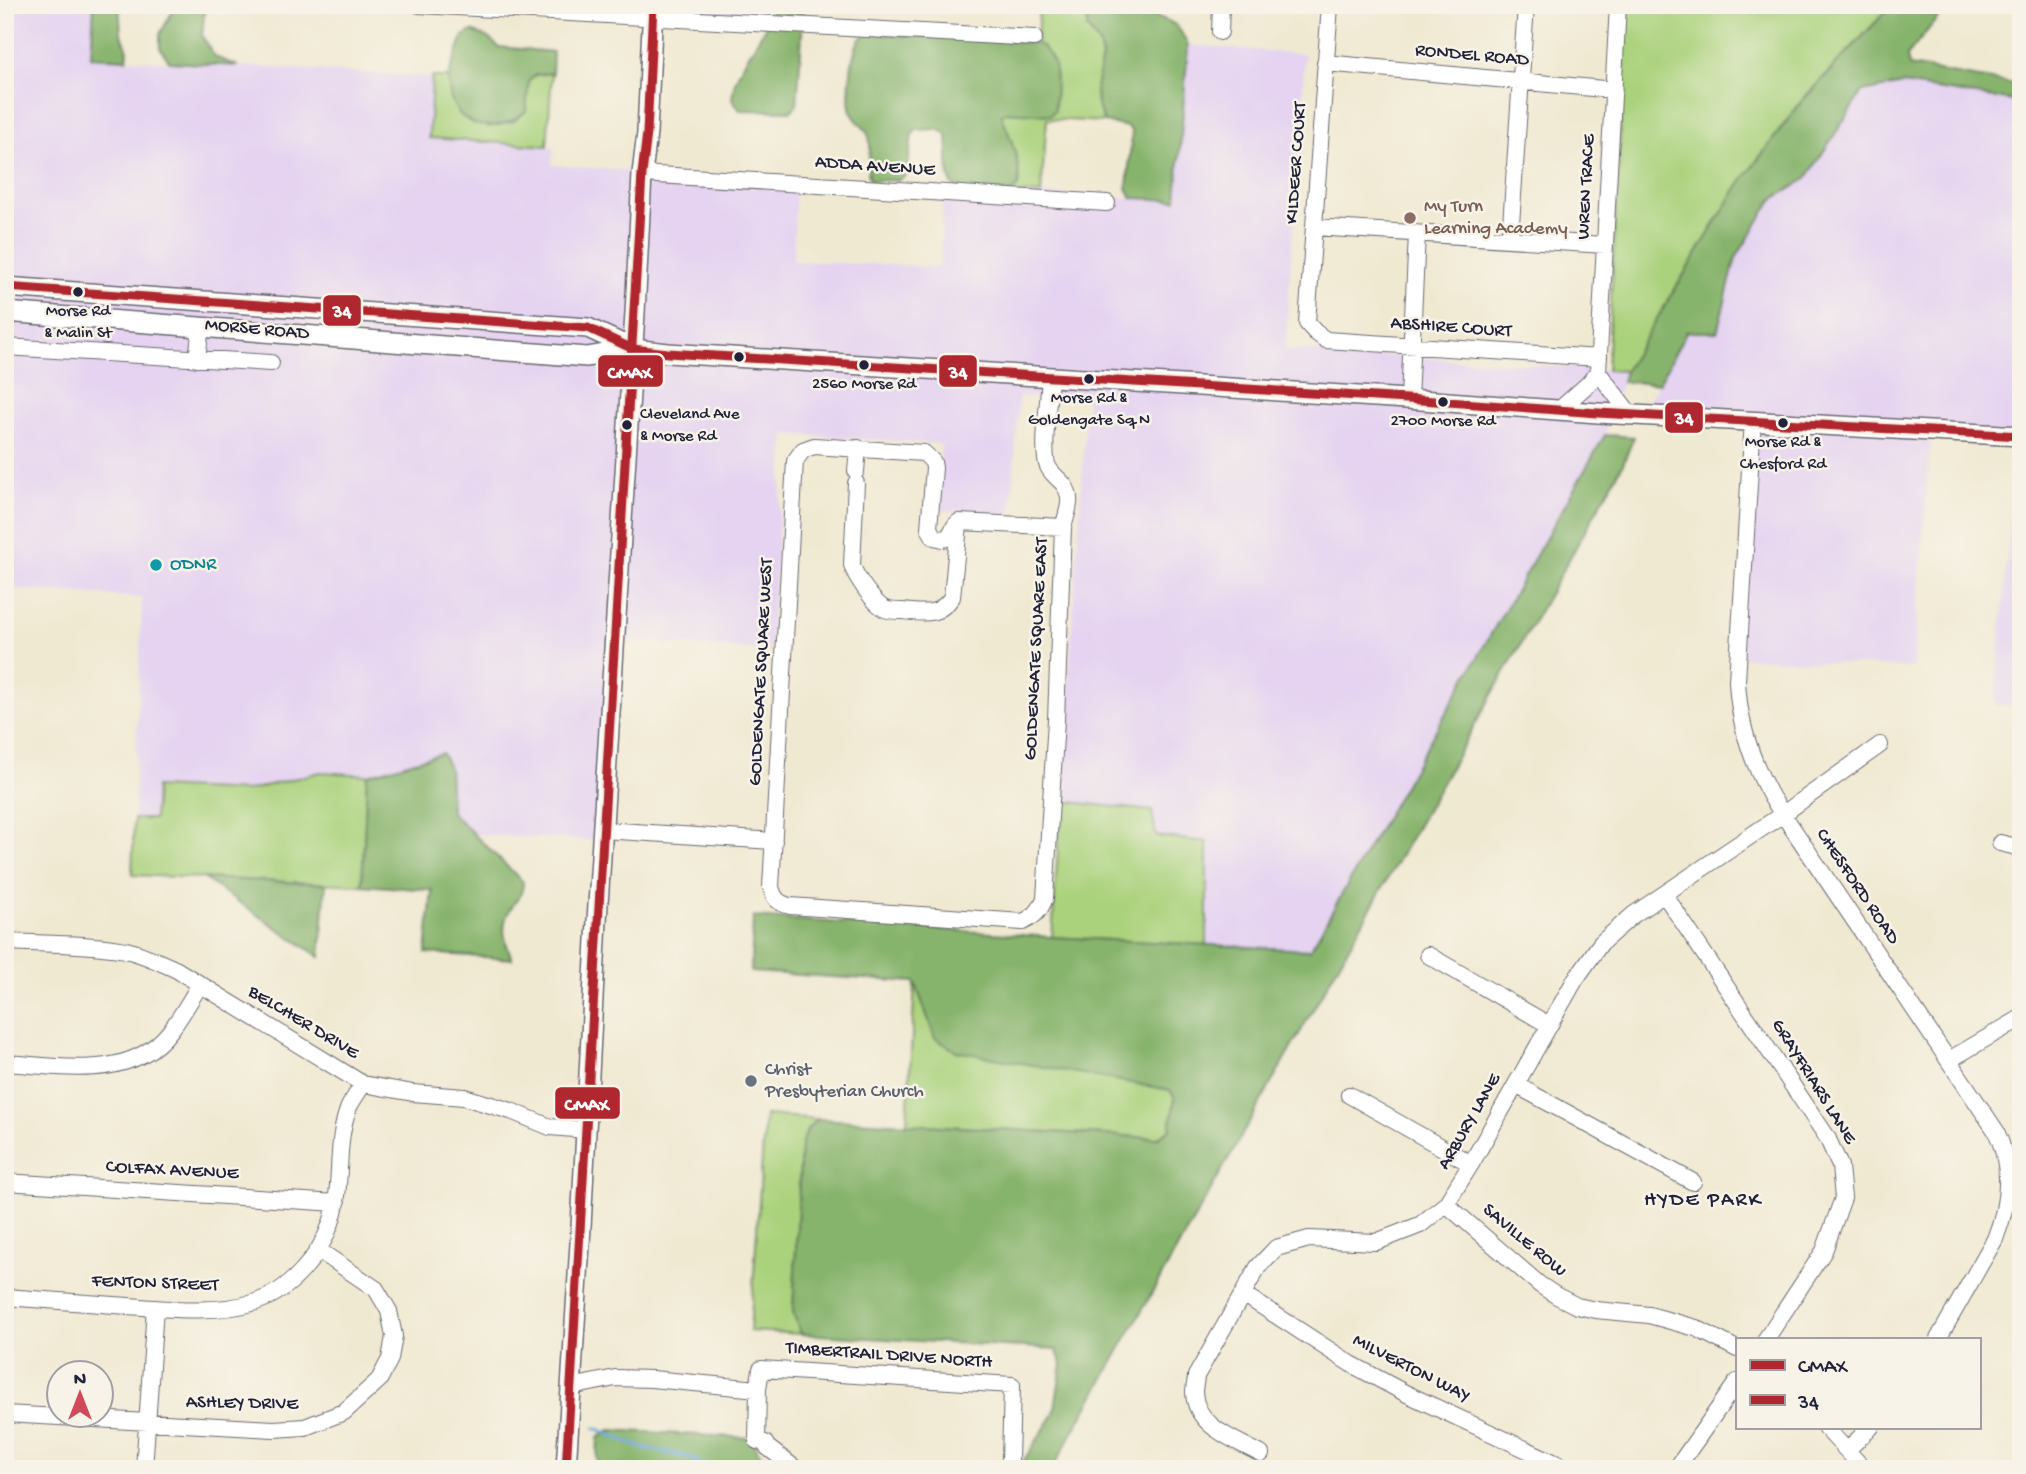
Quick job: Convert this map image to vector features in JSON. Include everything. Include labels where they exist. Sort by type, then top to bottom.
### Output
[{"type":"main road","points":[[566,1469],[653,11]]},
{"type":"main road","name":"MORSE ROAD","points":[[7,287],[588,328],[633,349]]},
{"type":"main road","points":[[99,318],[141,311],[192,308],[204,300]]},
{"type":"main road","points":[[201,326],[232,317],[262,317],[331,310]]},
{"type":"main road","name":"MORSE ROAD","points":[[6,317],[99,318],[587,357],[633,349],[1559,410],[2021,436]]},
{"type":"street","points":[[419,5],[653,11],[1034,38]]},
{"type":"street","points":[[1220,32],[1221,5]]},
{"type":"street","name":"KILDEER COURT","points":[[1307,323],[1330,5]]},
{"type":"street","points":[[1510,240],[1526,5]]},
{"type":"street","name":"WREN TRACE","points":[[1599,365],[1618,5]]},
{"type":"street","name":"RONDEL ROAD","points":[[1325,63],[1614,90]]},
{"type":"street","name":"ADDA AVENUE","points":[[642,174],[1107,203]]},
{"type":"street","points":[[1314,227],[1605,245]]},
{"type":"street","points":[[1409,399],[1417,234]]},
{"type":"street","points":[[6,317],[7,287]]},
{"type":"street","name":"ABSHIRE COURT","points":[[1307,323],[1326,341],[1599,365]]},
{"type":"street","points":[[197,359],[201,326]]},
{"type":"street","points":[[5,347],[271,363]]},
{"type":"street","points":[[1559,410],[1588,384],[1599,365],[1630,414]]},
{"type":"street","name":"GOLDENGATE SQUARE EAST","points":[[771,887],[781,904],[790,906],[1023,922],[1034,917],[1041,909],[1045,898],[1056,720],[1063,527],[1071,501],[1065,485],[1055,478],[1047,464],[1045,446],[1050,377]]},
{"type":"street","name":"CHESFORD ROAD","points":[[1753,420],[1737,681],[1738,701],[1751,755],[1760,777],[1783,814],[2002,1143],[2008,1188],[2006,1206],[1995,1239],[1939,1338]]},
{"type":"street","name":"GOLDENGATE SQUARE WEST","points":[[771,887],[795,461],[803,450],[814,446],[858,448]]},
{"type":"street","points":[[959,522],[952,597],[947,605],[930,613],[886,610],[854,575],[852,556],[858,448],[925,453],[930,456],[934,468],[930,533],[934,537],[947,538],[959,522],[1063,527]]},
{"type":"street","name":"ARBURY LANE","points":[[1261,1454],[1210,1426],[1199,1412],[1194,1394],[1196,1376],[1258,1267],[1276,1248],[1309,1239],[1376,1242],[1420,1225],[1446,1204],[1575,980],[1601,943],[1633,915],[1880,745]]},
{"type":"street","points":[[603,830],[774,841]]},
{"type":"street","points":[[2000,844],[2021,848]]},
{"type":"street","name":"GRAYFRIARS LANE","points":[[1664,894],[1827,1137],[1840,1166],[1843,1198],[1824,1251],[1767,1338]]},
{"type":"street","name":"BELCHER DRIVE","points":[[5,942],[86,946],[128,951],[153,959],[177,970],[363,1084],[413,1093],[464,1097],[550,1126],[586,1130]]},
{"type":"street","points":[[1428,955],[1549,1025]]},
{"type":"street","points":[[5,1063],[91,1068],[134,1059],[156,1046],[170,1032],[200,985]]},
{"type":"street","points":[[1949,1060],[2021,1018]]},
{"type":"street","name":"FENTON STREET","points":[[5,1297],[155,1308],[209,1309],[235,1307],[258,1301],[278,1291],[295,1277],[318,1250],[331,1225],[337,1203],[341,1144],[349,1107],[363,1084]]},
{"type":"street","points":[[1516,1085],[1693,1182]]},
{"type":"street","points":[[1349,1095],[1471,1164]]},
{"type":"street","name":"COLFAX AVENUE","points":[[5,1182],[337,1203]]},
{"type":"street","name":"SAVILLE ROW","points":[[1446,1204],[1540,1285],[1577,1306],[1649,1315],[1696,1328],[1736,1348]]},
{"type":"street","name":"ASHLEY DRIVE","points":[[5,1414],[274,1429],[305,1427],[344,1412],[379,1380],[390,1359],[394,1336],[389,1311],[376,1289],[318,1250]]},
{"type":"street","name":"MILVERTON WAY","points":[[1243,1294],[1351,1364],[1405,1393],[1568,1469]]},
{"type":"street","points":[[144,1469],[155,1308]]},
{"type":"street","name":"TIMBERTRAIL DRIVE NORTH","points":[[758,1389],[761,1369],[1012,1385],[1010,1461],[1005,1469]]},
{"type":"street","points":[[571,1387],[615,1378],[758,1389],[757,1441],[765,1443],[796,1469]]},
{"type":"street","points":[[1676,1469],[1736,1383]]},
{"type":"street","points":[[1826,1428],[1864,1469]]},
{"type":"street","points":[[1847,1450],[1870,1428]]},
{"type":"shaded area","points":[[5,5],[94,5],[91,57],[432,77],[430,138],[554,147],[552,165],[796,184],[793,261],[940,267],[944,190],[1176,200],[1188,45],[1305,54],[1285,349],[1625,371],[1605,435],[1310,951],[1207,945],[1207,842],[1156,836],[1152,811],[1061,801],[1087,400],[1019,396],[1011,515],[937,510],[941,444],[785,434],[770,651],[616,640],[604,841],[472,834],[451,812],[449,768],[442,753],[367,775],[320,772],[246,791],[156,787],[154,820],[134,819],[142,598],[5,588]]},
{"type":"shaded area","points":[[653,5],[739,5],[738,21],[652,18]]},
{"type":"shaded area","points":[[1903,84],[2021,102],[2021,707],[1995,705],[2017,435],[1931,429],[1913,668],[1738,657],[1752,420],[1642,414],[1686,332],[1717,332],[1736,258],[1772,200],[1806,178],[1862,92]]},
{"type":"green space","points":[[94,5],[119,5],[121,33],[128,50],[127,59],[91,57]]},
{"type":"green space","points":[[176,5],[205,5],[202,36],[215,57],[238,66],[170,62],[160,48],[160,34]]},
{"type":"green space","points":[[772,5],[804,5],[797,105],[791,111],[740,110],[732,99],[734,84],[766,25]]},
{"type":"green space","points":[[1039,5],[1089,5],[1088,28],[1099,44],[1102,57],[1096,89],[1097,104],[1104,122],[1047,119],[1041,194],[1009,193],[1001,114],[1007,112],[1050,115],[1037,43]]},
{"type":"green space","points":[[1089,5],[1131,5],[1141,12],[1175,25],[1188,45],[1176,200],[1132,198],[1127,188],[1132,132],[1128,127],[1104,122],[1097,104],[1096,89],[1102,57],[1099,44],[1087,28]]},
{"type":"green space","points":[[1627,5],[1892,5],[1803,99],[1738,186],[1625,371],[1607,370]]},
{"type":"green space","points":[[1892,5],[1948,5],[1907,56],[1909,66],[2021,85],[2021,102],[1903,84],[1862,92],[1806,179],[1772,200],[1736,258],[1717,332],[1686,332],[1659,383],[1622,382],[1625,371],[1738,186],[1803,100]]},
{"type":"green space","points":[[472,31],[487,37],[499,47],[553,52],[552,73],[535,75],[529,81],[526,111],[500,125],[486,126],[463,117],[455,108],[450,95],[449,74],[463,36]]},
{"type":"green space","points":[[866,33],[1037,43],[1045,49],[1054,64],[1055,110],[1050,115],[1007,112],[1001,114],[1017,159],[1018,187],[1009,193],[959,191],[949,177],[947,134],[938,129],[917,130],[912,134],[907,174],[899,180],[870,181],[869,138],[853,115],[849,99],[854,56],[859,40]]},
{"type":"green space","points":[[552,73],[547,146],[429,138],[432,77],[449,77],[451,96],[488,127],[514,121],[526,111],[528,81],[535,75]]},
{"type":"green space","points":[[1605,435],[1634,437],[1622,466],[1052,1469],[1018,1469],[1054,1414],[1062,1365],[1056,1349],[801,1334],[793,1312],[801,1145],[808,1128],[818,1119],[1157,1138],[1170,1129],[1175,1098],[1170,1090],[956,1051],[935,1038],[915,982],[751,972],[753,917],[1052,937],[1310,950]]},
{"type":"green space","points":[[442,753],[449,768],[451,812],[523,882],[521,894],[507,915],[504,927],[505,940],[512,959],[426,953],[432,890],[362,885],[367,775]]},
{"type":"green space","points":[[320,772],[367,775],[362,885],[132,875],[134,819],[154,819],[156,787],[246,791]]},
{"type":"green space","points":[[1061,801],[1152,811],[1156,836],[1207,842],[1207,945],[1052,937]]},
{"type":"green space","points":[[203,878],[326,884],[320,957]]},
{"type":"green space","points":[[915,982],[935,1038],[1170,1090],[1175,1098],[1170,1129],[1157,1138],[907,1124]]},
{"type":"green space","points":[[765,1115],[818,1119],[808,1128],[801,1145],[793,1312],[801,1334],[750,1331]]},
{"type":"green space","points":[[610,1430],[751,1438],[768,1469],[603,1469],[597,1459],[598,1438]]},
{"type":"waterway","points":[[595,1428],[637,1446],[692,1458],[707,1469]]},
{"type":"transit line","name":"CMAX","points":[[566,1469],[653,5]]},
{"type":"transit line","name":"34","points":[[5,287],[588,328],[633,349],[668,353],[1598,413],[2021,436]]},
{"type":"place","name":"My Turn Learning Academy","points":[[1410,218]]},
{"type":"place","name":"Morse Rd & Malin St","points":[[78,292]]},
{"type":"place","name":"2560 Morse Rd","points":[[864,365]]},
{"type":"place","name":"Morse Rd & Goldengate Sq N","points":[[1089,379]]},
{"type":"place","name":"2700 Morse Rd","points":[[1443,402]]},
{"type":"place","name":"Morse Rd & Chesford Rd","points":[[1783,423]]},
{"type":"place","name":"Cleveland Ave & Morse Rd","points":[[627,425]]},
{"type":"place","name":"ODNR","points":[[156,565]]},
{"type":"place","name":"Christ Presbyterian Church","points":[[751,1081]]},
{"type":"district","name":"HYDE PARK","points":[[1703,1201]]}]
